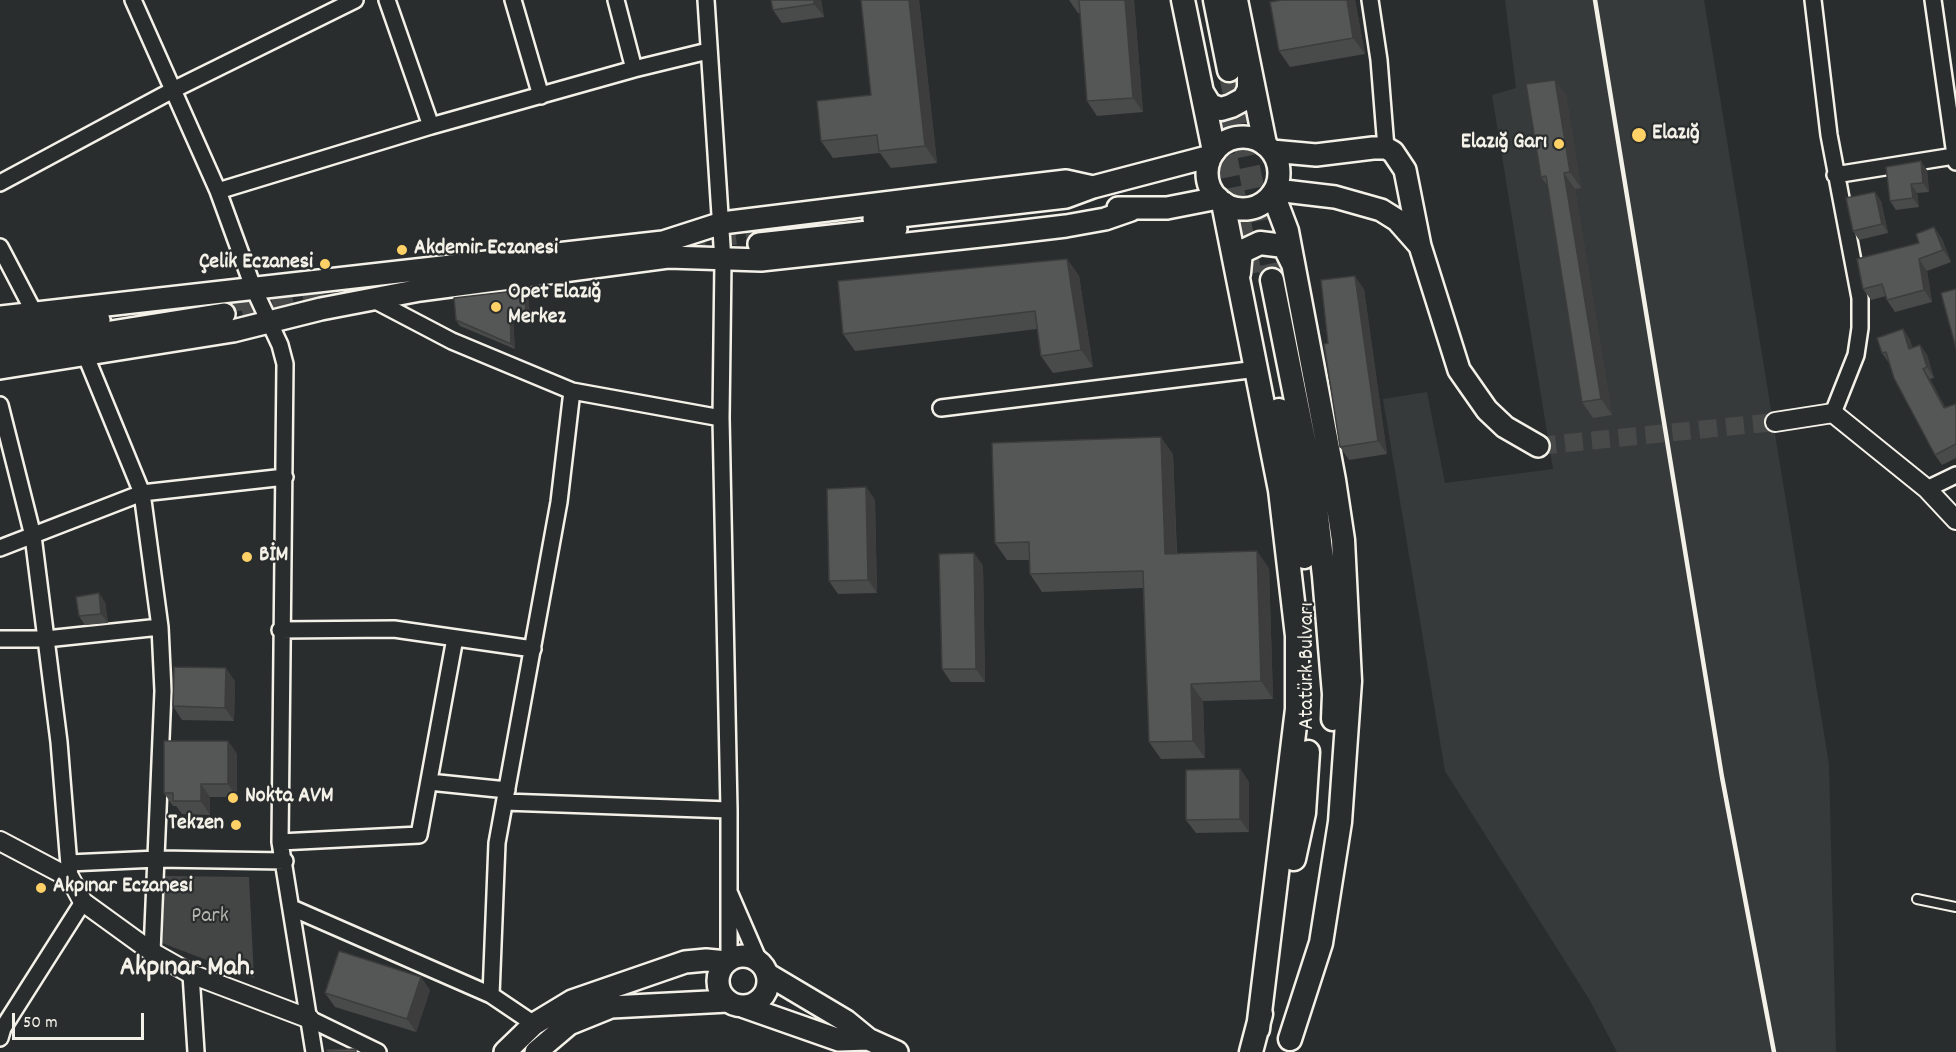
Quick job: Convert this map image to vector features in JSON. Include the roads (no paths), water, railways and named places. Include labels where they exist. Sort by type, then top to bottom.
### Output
[{"type":"main road","points":[[1183,0],[1222,76],[1280,166],[1274,192],[1287,231],[1312,356],[1343,540],[1350,681],[1340,822],[1321,943],[1288,1045]]},
{"type":"main road","points":[[1196,0],[1222,76]]},
{"type":"main road","points":[[1215,0],[1222,76]]},
{"type":"main road","points":[[1236,0],[1222,76],[1213,153],[1207,173],[1209,185],[1220,201],[1254,282],[1257,369],[1280,490],[1297,636],[1297,709],[1258,1029],[1239,1052]]},
{"type":"main road","points":[[1420,246],[1397,220],[1381,210],[1335,197],[1274,192],[1258,207],[1246,210],[1234,209],[1220,201],[1131,210],[1106,207],[758,238],[1066,197],[1093,187],[1213,153],[1234,138],[1245,136],[1268,147],[1316,155],[1386,148],[1394,152],[1405,170],[1420,246],[1451,349],[1470,390],[1505,427],[1538,446]]},
{"type":"main road","points":[[0,317],[663,243],[722,223],[1066,181],[1093,187]]},
{"type":"main road","points":[[0,368],[233,331],[372,299],[668,257],[723,261],[773,259],[1066,226],[1105,219],[1131,210]]},
{"type":"main road","points":[[1254,282],[1241,252],[1252,245],[1276,243],[1284,246],[1294,268]]},
{"type":"main road","name":"Atatürk Bulvarı","points":[[1251,1052],[1258,1029],[1304,813],[1311,713],[1309,597],[1296,480],[1254,282]]},
{"type":"main road","name":"Atatürk Bulvarı","points":[[1254,282],[1314,489],[1334,694],[1331,765],[1323,834],[1288,1045]]},
{"type":"main road","points":[[0,333],[222,308],[0,350]]},
{"type":"main road","points":[[505,1052],[534,1023],[572,1001],[685,962],[728,961],[744,956],[846,1021],[868,1039],[897,1052]]},
{"type":"main road","points":[[728,961],[718,980],[719,988],[735,1003],[839,1040],[868,1039]]},
{"type":"main road","points":[[536,1052],[569,1024],[611,1007],[757,1002],[763,996],[768,982],[763,967]]},
{"type":"street","points":[[133,0],[218,191],[253,287],[280,345],[285,364],[285,477],[280,630],[280,842],[285,861],[314,1052]]},
{"type":"street","points":[[0,183],[173,90],[355,0]]},
{"type":"street","points":[[387,0],[431,126]]},
{"type":"street","points":[[513,0],[541,96]]},
{"type":"street","points":[[616,0],[634,69]]},
{"type":"street","points":[[706,0],[723,261],[721,418],[729,810],[728,961]]},
{"type":"street","points":[[1370,0],[1379,60],[1386,148]]},
{"type":"street","points":[[1813,0],[1835,175],[1860,298],[1860,328],[1856,355],[1833,413]]},
{"type":"street","points":[[1835,175],[1955,159],[1933,0]]},
{"type":"street","points":[[218,191],[431,126],[634,69],[708,51]]},
{"type":"street","points":[[0,247],[34,312]]},
{"type":"street","points":[[372,299],[452,341],[572,391],[721,418]]},
{"type":"street","points":[[85,354],[142,493],[160,627],[163,691],[152,952]]},
{"type":"street","points":[[941,408],[1257,369]]},
{"type":"street","points":[[490,995],[497,843],[560,502],[572,391]]},
{"type":"street","points":[[0,405],[33,536],[59,742],[70,870],[83,902],[152,952],[191,974],[310,1019],[378,1052]]},
{"type":"street","points":[[1775,422],[1833,413],[1927,489],[1956,520]]},
{"type":"street","points":[[1927,489],[1956,475]]},
{"type":"street","points":[[0,548],[142,493],[285,477]]},
{"type":"street","points":[[0,639],[46,639],[160,627]]},
{"type":"street","points":[[280,630],[394,629],[533,649]]},
{"type":"street","points":[[280,842],[419,836],[455,638]]},
{"type":"street","points":[[429,782],[506,796],[729,810]]},
{"type":"street","points":[[0,841],[70,870],[157,859],[285,861]]},
{"type":"street","points":[[729,891],[763,967]]},
{"type":"street","points":[[0,1038],[3,1028],[83,902]]},
{"type":"street","points":[[292,908],[490,995],[534,1023]]},
{"type":"street","points":[[191,974],[196,1052]]},
{"type":"lane","points":[[1917,899],[1956,907]]},
{"type":"tunnel","points":[[1229,70],[1272,280]]},
{"type":"tunnel","points":[[1219,123],[1252,279]]},
{"type":"tunnel","points":[[684,241],[758,231]]},
{"type":"tunnel","points":[[221,303],[257,298]]},
{"type":"tunnel","points":[[242,311],[327,300]]},
{"type":"tunnel","points":[[1538,446],[1775,422]]},
{"type":"railway","points":[[1595,0],[1722,777],[1774,1052]]},
{"type":"place","name":"Elazığ","points":[[1639,135]]},
{"type":"place","name":"Elazığ Garı","points":[[1559,144]]},
{"type":"place","name":"Akdemir Eczanesi","points":[[402,250]]},
{"type":"place","name":"Çelik Eczanesi","points":[[325,264]]},
{"type":"place","name":"Opet Elazığ Merkez","points":[[496,307]]},
{"type":"place","name":"BİM","points":[[247,557]]},
{"type":"place","name":"Nokta AVM","points":[[233,798]]},
{"type":"place","name":"Tekzen","points":[[236,825]]},
{"type":"place","name":"Akpınar Eczanesi","points":[[41,888]]},
{"type":"district","name":"Akpınar Mah.","points":[[187,970]]},
{"type":"park label","name":"Park","points":[[210,918]]}]
